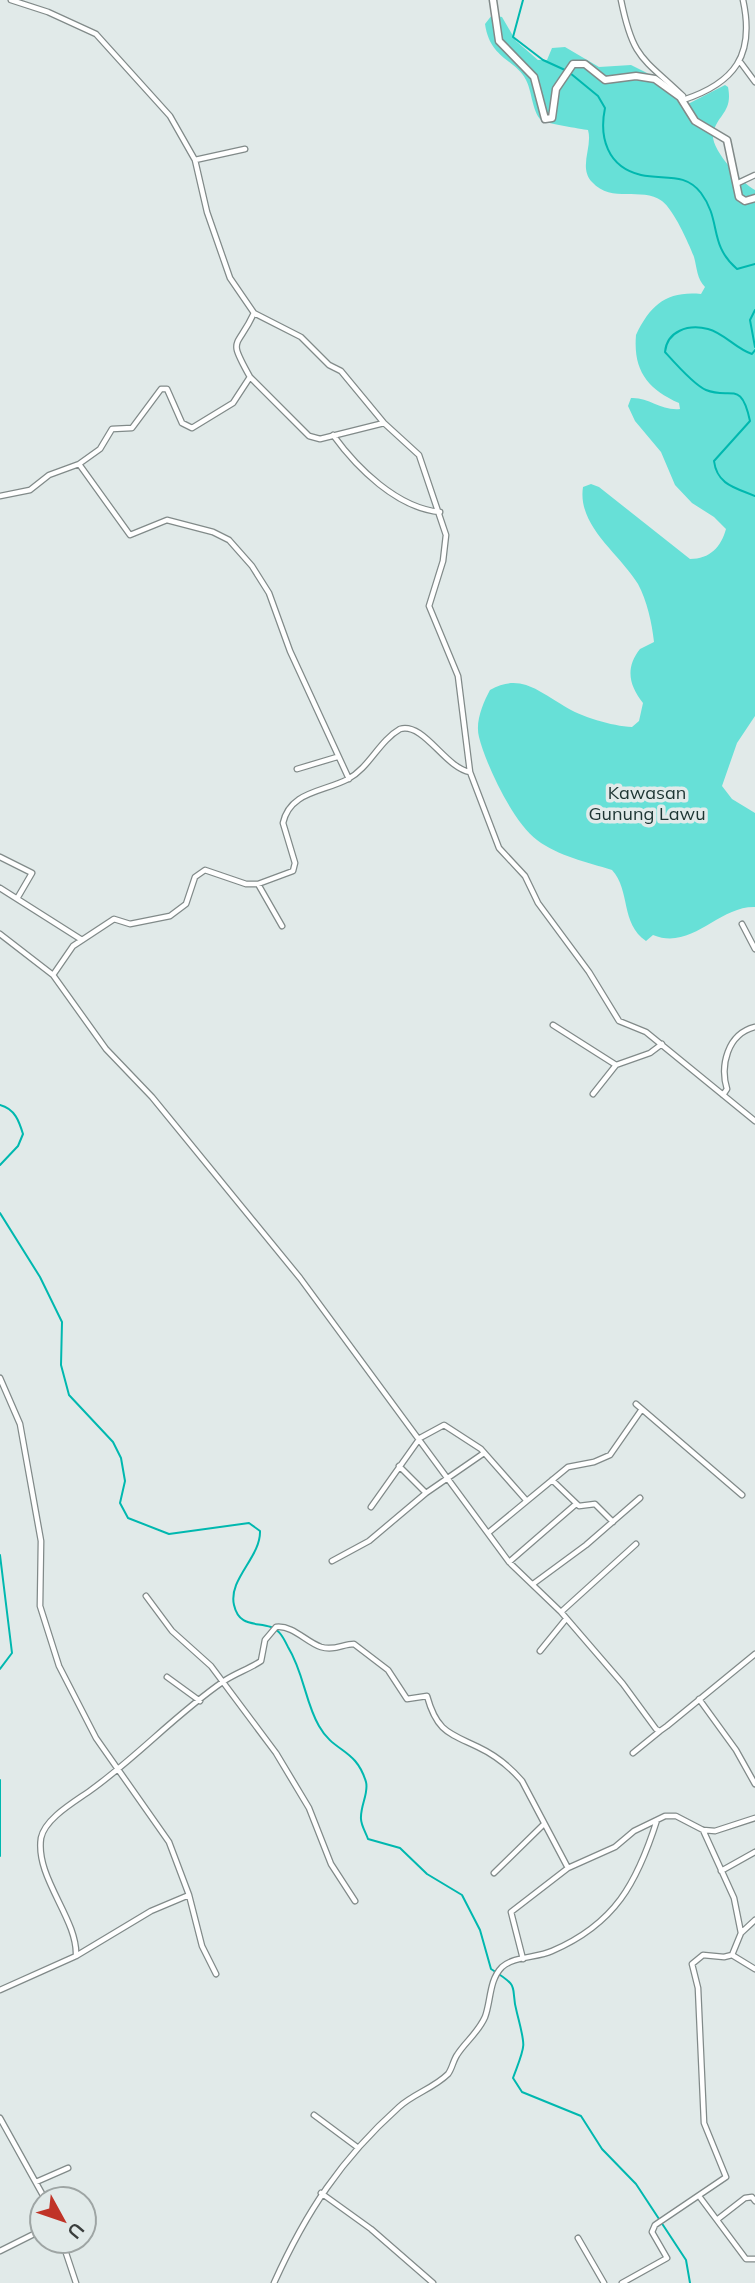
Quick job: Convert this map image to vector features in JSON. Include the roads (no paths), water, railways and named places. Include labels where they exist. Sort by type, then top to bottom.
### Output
[{"type":"main road","points":[[493,0],[499,41],[534,76],[542,115],[547,120],[553,116],[556,89],[569,67],[582,63],[605,80],[636,76],[654,79],[684,100],[695,121],[727,140],[741,199],[755,198]]},
{"type":"street","points":[[11,0],[48,12],[96,34],[170,116],[195,160],[207,212],[230,278],[254,313],[301,337],[318,356],[356,386],[384,423],[419,455],[446,527],[446,546],[429,606],[458,676],[470,772],[499,848],[525,876],[537,903],[589,972],[619,1021],[646,1032],[755,1121]]},
{"type":"street","points":[[621,0],[631,43],[645,62],[684,100],[722,80],[741,63],[748,43],[743,0]]},
{"type":"street","points":[[741,63],[755,82]]},
{"type":"street","points":[[195,160],[245,149]]},
{"type":"street","points":[[738,183],[755,175]]},
{"type":"street","points":[[254,313],[235,345],[235,352],[250,377],[304,433],[320,439],[384,423]]},
{"type":"street","points":[[0,496],[30,490],[49,475],[79,464],[100,449],[112,429],[132,428],[161,389],[167,388],[182,423],[192,428],[233,403],[250,377]]},
{"type":"street","points":[[333,435],[351,457],[377,481],[412,506],[440,512]]},
{"type":"street","points":[[79,464],[130,535],[167,520],[213,532],[229,540],[237,548],[269,593],[290,651],[349,779]]},
{"type":"street","points":[[53,975],[73,946],[114,919],[130,924],[170,916],[186,904],[195,877],[205,870],[214,871],[236,883],[258,884],[295,868],[283,823],[291,805],[314,790],[349,779],[395,732],[405,728],[415,731],[457,768],[470,772]]},
{"type":"street","points":[[298,769],[337,757]]},
{"type":"street","points":[[0,857],[32,873],[19,897]]},
{"type":"street","points":[[258,884],[282,926]]},
{"type":"street","points":[[0,888],[19,897],[82,940]]},
{"type":"street","points":[[742,924],[755,949]]},
{"type":"street","points":[[0,934],[53,975],[106,1049],[152,1097],[300,1278],[509,1562],[561,1612],[660,1731]]},
{"type":"street","points":[[553,1025],[616,1065]]},
{"type":"street","points":[[723,1095],[727,1089],[723,1072],[727,1051],[744,1031],[755,1027]]},
{"type":"street","points":[[593,1094],[616,1065],[650,1053],[662,1044]]},
{"type":"street","points":[[0,1378],[20,1424],[41,1541],[40,1606],[59,1666],[85,1719],[169,1842],[189,1895],[202,1946],[216,1975]]},
{"type":"street","points":[[636,1404],[742,1495]]},
{"type":"street","points":[[488,1533],[574,1464],[594,1462],[610,1455],[642,1409]]},
{"type":"street","points":[[371,1507],[420,1438],[438,1427],[450,1426],[484,1453],[526,1500]]},
{"type":"street","points":[[332,1561],[369,1541],[426,1493],[484,1453]]},
{"type":"street","points":[[399,1466],[426,1493]]},
{"type":"street","points":[[552,1480],[576,1504],[583,1507],[595,1504],[613,1522]]},
{"type":"street","points":[[533,1584],[640,1498]]},
{"type":"street","points":[[509,1562],[576,1504]]},
{"type":"street","points":[[561,1612],[636,1544]]},
{"type":"street","points":[[146,1596],[172,1631],[211,1666],[276,1753],[291,1783],[304,1799],[331,1864],[355,1901]]},
{"type":"street","points":[[540,1651],[566,1619]]},
{"type":"street","points":[[76,1955],[72,1935],[47,1871],[41,1838],[60,1813],[120,1770],[223,1682],[261,1661],[265,1640],[274,1629],[283,1626],[321,1647],[340,1648],[354,1644],[388,1670],[407,1699],[425,1695],[441,1728],[449,1735],[479,1747],[517,1775],[568,1868]]},
{"type":"street","points":[[633,1753],[755,1654]]},
{"type":"street","points":[[167,1677],[200,1701]]},
{"type":"street","points":[[698,1699],[736,1750],[755,1784]]},
{"type":"street","points":[[523,1959],[511,1912],[568,1868],[615,1847],[634,1831],[657,1820],[676,1816],[703,1830],[726,1829],[755,1818]]},
{"type":"street","points":[[274,2283],[292,2243],[320,2193],[357,2147],[400,2105],[449,2073],[458,2054],[479,2028],[499,1971],[510,1962],[535,1958],[574,1940],[613,1912],[639,1866],[657,1820]]},
{"type":"street","points":[[494,1873],[544,1825]]},
{"type":"street","points":[[703,1830],[734,1898],[741,1933]]},
{"type":"street","points":[[721,1871],[755,1852]]},
{"type":"street","points":[[0,1990],[76,1955],[150,1911],[189,1895]]},
{"type":"street","points":[[732,1955],[741,1933],[755,1920]]},
{"type":"street","points":[[622,2283],[666,2260],[668,2256],[654,2235],[653,2228],[727,2175],[704,2123],[698,1988],[692,1964],[703,1955],[732,1955],[755,1969]]},
{"type":"street","points":[[314,2115],[357,2147]]},
{"type":"street","points":[[0,2118],[38,2185]]},
{"type":"street","points":[[36,2182],[68,2168]]},
{"type":"street","points":[[320,2193],[371,2229],[433,2283]]},
{"type":"street","points":[[699,2196],[748,2261],[755,2259]]},
{"type":"street","points":[[718,2220],[745,2198],[752,2197],[755,2201]]},
{"type":"street","points":[[0,2251],[28,2237]]},
{"type":"street","points":[[578,2238],[604,2283]]},
{"type":"street","points":[[67,2255],[76,2283]]},
{"type":"waterway","points":[[523,0],[513,37],[543,60],[565,70]]},
{"type":"waterway","points":[[570,73],[598,96],[605,108],[603,130],[613,158],[629,171],[641,175],[681,179],[695,186],[707,203],[718,241],[728,260],[737,269],[755,264]]},
{"type":"waterway","points":[[755,310],[750,320],[755,347]]},
{"type":"waterway","points":[[755,350],[752,354],[714,331],[693,328],[674,334],[665,352],[701,387],[739,395],[743,400],[750,421],[714,461],[723,481],[755,496]]},
{"type":"waterway","points":[[0,1105],[13,1113],[23,1134],[18,1146],[0,1165]]},
{"type":"waterway","points":[[0,1213],[40,1277],[62,1322],[61,1365],[69,1395],[113,1442],[121,1458],[125,1481],[120,1503],[128,1518],[169,1534],[249,1523],[260,1531],[256,1550],[233,1595],[236,1612],[244,1620],[271,1627],[281,1635],[298,1667],[310,1707],[319,1726],[331,1741],[351,1756],[362,1771],[367,1786],[361,1819],[368,1839],[400,1848],[427,1874],[462,1895],[480,1930],[491,1969],[507,1980],[513,1988],[523,2046],[513,2078],[522,2092],[581,2116],[602,2149],[636,2184],[686,2260],[690,2283]]},
{"type":"waterway","points":[[0,1555],[12,1653],[0,1669]]},
{"type":"waterway","points":[[0,1780],[0,1856]]},
{"type":"park label","name":"Kawasan Gunung Lawu","points":[[647,802]]}]
